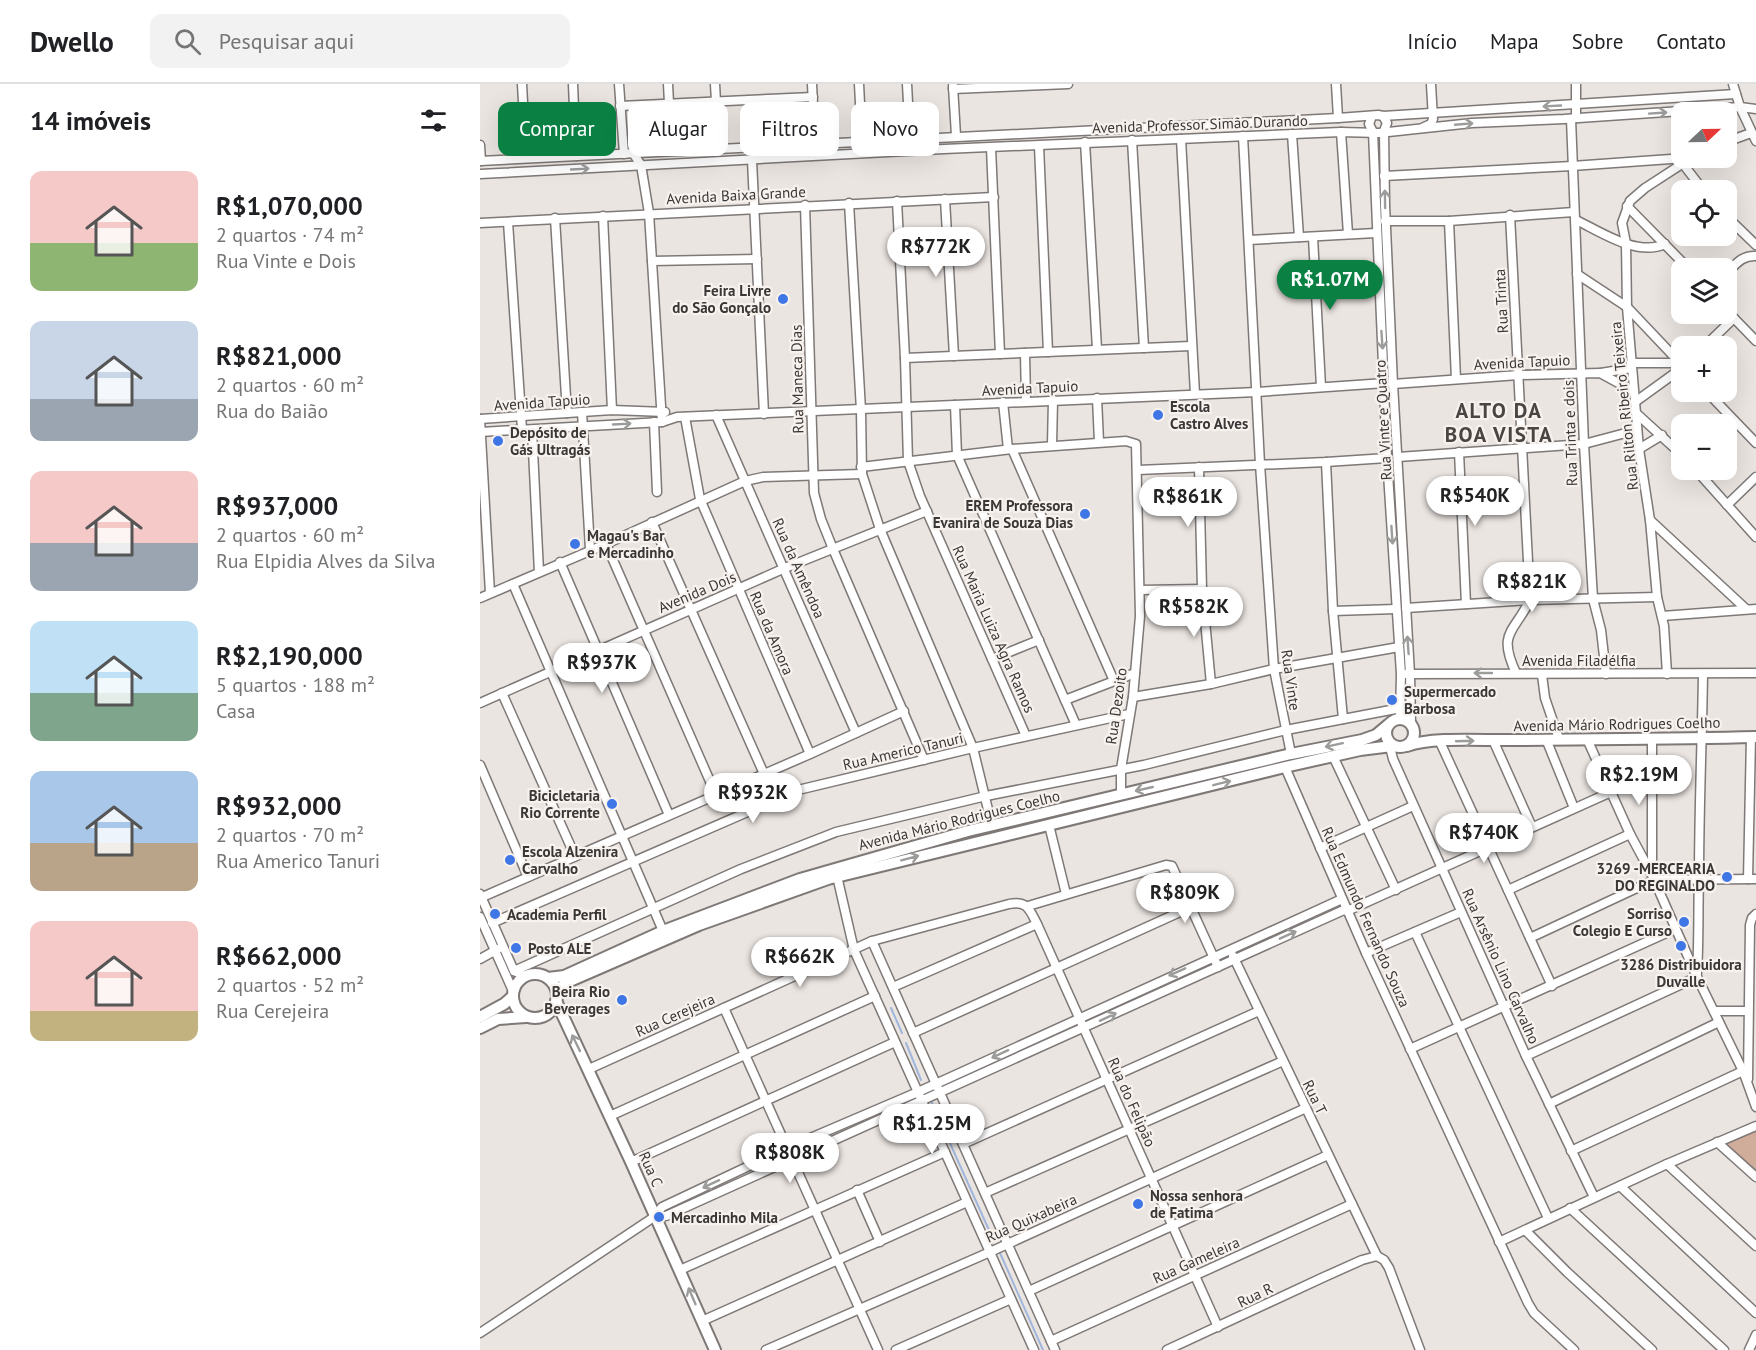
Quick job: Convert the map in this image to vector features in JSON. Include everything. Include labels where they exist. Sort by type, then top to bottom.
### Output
[{"type":"main road","points":[[1401,713],[1411,724],[1414,734],[1407,746],[1399,748],[1390,745],[1386,732],[1388,725],[1401,713]]},
{"type":"main road","name":"Avenida Mário Rodrigues Coelho","points":[[548,978],[564,976],[663,931],[800,879],[992,825],[1290,754],[1370,738],[1388,725]]},
{"type":"main road","name":"Avenida Mário Rodrigues Coelho","points":[[1407,746],[1440,741],[1754,737]]},
{"type":"main road","name":"Avenida Mário Rodrigues Coelho","points":[[556,998],[561,987],[570,981],[635,952],[762,902],[837,876],[1285,767],[1390,745]]},
{"type":"main road","points":[[480,1017],[504,1004],[513,994],[519,974],[536,974],[548,978],[555,989],[554,1007],[545,1016],[498,1019],[480,1028]]},
{"type":"main road","points":[[513,994],[517,1009],[526,1017]]},
{"type":"main road","name":"Rua C","points":[[556,998],[715,1350]]},
{"type":"street","points":[[522,84],[526,158]]},
{"type":"street","points":[[573,84],[574,102]]},
{"type":"street","points":[[619,84],[620,106],[628,148]]},
{"type":"street","points":[[668,84],[669,102]]},
{"type":"street","points":[[715,84],[716,102],[813,97]]},
{"type":"street","points":[[812,84],[813,102]]},
{"type":"street","points":[[859,84],[860,102]]},
{"type":"street","points":[[907,84],[908,102]]},
{"type":"street","points":[[945,149],[956,136],[953,87],[1068,84]]},
{"type":"street","points":[[1336,84],[1338,118]]},
{"type":"street","points":[[1421,128],[1432,122],[1431,84]]},
{"type":"street","name":"Rua Trinta e dois","points":[[1576,84],[1572,166],[1584,444],[1593,599],[1601,630],[1606,674]]},
{"type":"street","points":[[1733,84],[1740,107],[1754,137],[1737,140]]},
{"type":"street","name":"Avenida Professor Simão Durando","points":[[939,137],[1383,116],[1736,94]]},
{"type":"street","points":[[620,106],[628,106]]},
{"type":"street","name":"Avenida Professor Simão Durando","points":[[939,149],[1341,132],[1378,133],[1472,123],[1740,107],[1756,109]]},
{"type":"street","name":"Rua Vinte e Quatro","points":[[1372,116],[1369,124],[1373,132],[1377,233],[1389,384],[1398,457],[1400,647],[1406,674],[1401,713]]},
{"type":"street","name":"Rua Vinte e Quatro","points":[[1383,116],[1387,123],[1384,131],[1384,176],[1388,370]]},
{"type":"street","points":[[1341,132],[1348,234]]},
{"type":"street","points":[[1292,134],[1299,237]]},
{"type":"street","name":"Rua Vinte","points":[[1243,136],[1260,464],[1274,669],[1290,754]]},
{"type":"street","points":[[1180,139],[1194,394]]},
{"type":"street","points":[[1132,140],[1144,348]]},
{"type":"street","points":[[1086,142],[1096,349]]},
{"type":"street","points":[[480,144],[480,161]]},
{"type":"street","points":[[1039,146],[1048,352]]},
{"type":"street","name":"Avenida Professor Simão Durando","points":[[728,148],[740,148]]},
{"type":"street","points":[[736,148],[736,160]]},
{"type":"street","points":[[991,148],[1000,354]]},
{"type":"street","name":"Avenida Professor Simão Durando","points":[[480,174],[851,155]]},
{"type":"street","name":"Avenida Professor Simão Durando","points":[[480,161],[576,156]]},
{"type":"street","points":[[632,156],[641,165],[649,213],[662,411],[658,422],[657,492]]},
{"type":"street","points":[[550,157],[551,171]]},
{"type":"street","points":[[752,160],[764,414]]},
{"type":"street","points":[[1384,176],[1671,161]]},
{"type":"street","points":[[1373,166],[1384,165]]},
{"type":"street","points":[[1672,168],[1640,192],[1627,206],[1678,258]]},
{"type":"street","name":"Avenida Baixa Grande","points":[[480,223],[994,196]]},
{"type":"street","points":[[945,199],[954,356]]},
{"type":"street","name":"Rua Maria Luiza Agra Ramos","points":[[897,201],[908,461],[915,484],[1026,736]]},
{"type":"street","points":[[849,203],[861,410],[862,470],[880,529],[973,748],[992,825]]},
{"type":"street","name":"Rua Maneca Dias","points":[[805,205],[812,476],[818,510],[924,760]]},
{"type":"street","name":"Rua Rilton Ribeiro Teixeira","points":[[1627,206],[1622,223],[1626,243],[1627,307],[1633,391],[1650,520],[1657,597],[1662,616],[1667,674]]},
{"type":"street","points":[[603,216],[612,410]]},
{"type":"street","name":"Rua Trinta","points":[[1510,216],[1530,600]]},
{"type":"street","points":[[1385,221],[1575,216],[1626,243],[1641,248],[1656,248],[1665,244]]},
{"type":"street","points":[[555,218],[567,413]]},
{"type":"street","points":[[1449,221],[1456,379]]},
{"type":"street","points":[[508,222],[522,429]]},
{"type":"street","points":[[1737,227],[1756,245]]},
{"type":"street","points":[[1249,240],[1377,233]]},
{"type":"street","points":[[1312,237],[1321,387]]},
{"type":"street","points":[[1737,264],[1742,259],[1756,256]]},
{"type":"street","points":[[652,261],[757,259]]},
{"type":"street","points":[[1577,274],[1627,307],[1671,354]]},
{"type":"street","points":[[1737,321],[1756,341]]},
{"type":"street","points":[[1715,336],[1728,324]]},
{"type":"street","points":[[905,358],[1191,346]]},
{"type":"street","points":[[1025,353],[1026,401]]},
{"type":"street","name":"Avenida Tapuio","points":[[481,432],[658,422],[681,417],[716,415],[1257,392],[1519,375],[1600,373],[1631,366],[1671,365]]},
{"type":"street","points":[[1600,373],[1633,391]]},
{"type":"street","points":[[1635,402],[1671,373]]},
{"type":"street","name":"Rua Vinte e Quatro","points":[[1389,384],[1387,458],[1411,724]]},
{"type":"street","points":[[480,597],[606,544],[700,499],[744,481],[763,477],[812,476],[862,470],[957,454],[1099,442],[1097,398]]},
{"type":"street","points":[[1052,445],[1053,400]]},
{"type":"street","points":[[1003,402],[1010,449],[1114,681]]},
{"type":"street","points":[[1717,402],[1756,443]]},
{"type":"street","points":[[955,405],[957,454],[1076,725]]},
{"type":"street","name":"Avenida Tapuio","points":[[480,419],[612,410],[662,411],[681,417]]},
{"type":"street","points":[[582,412],[590,549]]},
{"type":"street","points":[[1636,413],[1671,444]]},
{"type":"street","name":"Rua da Amêndoa","points":[[716,415],[856,733]]},
{"type":"street","name":"Rua da Amora","points":[[681,417],[700,499],[810,754]]},
{"type":"street","points":[[480,419],[490,593]]},
{"type":"street","points":[[532,429],[539,572]]},
{"type":"street","points":[[1398,457],[1584,444],[1637,430]]},
{"type":"street","points":[[1639,448],[1662,435]]},
{"type":"street","name":"Rua Dezoito","points":[[1099,442],[1134,442],[1137,447],[1141,590],[1133,697],[1121,769],[1121,795]]},
{"type":"street","points":[[1459,452],[1466,603]]},
{"type":"street","points":[[1138,470],[1387,458]]},
{"type":"street","points":[[1326,462],[1334,611],[1343,719]]},
{"type":"street","points":[[1199,467],[1202,589],[1211,684]]},
{"type":"street","points":[[1727,506],[1756,477]]},
{"type":"street","points":[[1705,480],[1756,537]]},
{"type":"street","name":"Avenida Dois","points":[[480,703],[784,568],[927,511]]},
{"type":"street","points":[[1650,520],[1746,609]]},
{"type":"street","points":[[652,522],[764,774]]},
{"type":"street","points":[[606,544],[716,795]]},
{"type":"street","points":[[560,562],[669,815]]},
{"type":"street","points":[[513,584],[663,931]]},
{"type":"street","points":[[1141,590],[1202,589]]},
{"type":"street","points":[[1334,611],[1530,600],[1657,597]]},
{"type":"street","points":[[1516,673],[1509,657],[1508,634],[1530,600]]},
{"type":"street","points":[[1662,616],[1756,609]]},
{"type":"street","points":[[992,659],[1039,640]]},
{"type":"street","points":[[1133,697],[1400,647]]},
{"type":"street","points":[[1065,700],[1135,673]]},
{"type":"street","name":"Avenida Filadélfia","points":[[1406,674],[1756,673]]},
{"type":"street","points":[[1697,977],[1703,674]]},
{"type":"street","points":[[1542,675],[1545,698],[1558,739]]},
{"type":"street","points":[[502,693],[575,856]]},
{"type":"street","points":[[904,711],[623,836],[480,896],[484,923],[519,974],[741,869],[836,832],[986,796],[1121,769],[1286,730],[1343,719],[1401,713]]},
{"type":"street","name":"Rua Americo Tanuri","points":[[484,923],[633,862],[798,790],[1129,714]]},
{"type":"street","points":[[1530,938],[1653,878],[1752,879],[1754,737]]},
{"type":"street","points":[[1652,738],[1653,878]]},
{"type":"street","points":[[1546,739],[1574,808]]},
{"type":"street","points":[[1587,739],[1743,1071],[1756,1107]]},
{"type":"street","points":[[1493,740],[1532,827]]},
{"type":"street","points":[[1440,741],[1552,986]]},
{"type":"street","name":"Rua Arsênio Lino Carvalho","points":[[1390,745],[1393,759],[1413,806],[1594,1197]]},
{"type":"street","points":[[1333,756],[1396,890]]},
{"type":"street","points":[[480,765],[528,877]]},
{"type":"street","name":"Rua Edmundo Fernando Souza","points":[[1285,767],[1366,953],[1534,1313],[1574,1350]]},
{"type":"street","points":[[655,1216],[666,1216],[1611,792]]},
{"type":"street","points":[[1320,848],[1413,806]]},
{"type":"street","points":[[1049,825],[1066,894]]},
{"type":"street","points":[[1508,890],[1630,834]]},
{"type":"street","points":[[1028,906],[1166,865],[1172,866],[1218,967]]},
{"type":"street","points":[[837,876],[854,950],[1032,1349]]},
{"type":"street","points":[[480,1334],[655,1216],[662,1207],[787,1148],[918,1092],[1342,898]]},
{"type":"street","name":"Rua Cerejeira","points":[[589,1069],[872,941],[1009,904],[1022,903],[1028,906]]},
{"type":"street","name":"Rua do Felipão","points":[[1028,906],[1108,1079],[1218,1328]]},
{"type":"street","points":[[914,1033],[1191,908]]},
{"type":"street","points":[[1366,953],[1461,912]]},
{"type":"street","points":[[1748,1087],[1750,926],[1756,914]]},
{"type":"street","points":[[893,987],[1037,924]]},
{"type":"street","points":[[1410,1049],[1675,930]]},
{"type":"street","points":[[1415,932],[1548,1218]]},
{"type":"street","points":[[872,941],[1055,1350]]},
{"type":"street","points":[[480,959],[499,948]]},
{"type":"street","points":[[499,948],[513,994]]},
{"type":"street","name":"Rua T","points":[[1230,948],[1377,1256],[1384,1260],[1389,1268],[1420,1350]]},
{"type":"street","points":[[1527,1056],[1697,977]]},
{"type":"street","points":[[610,1116],[875,996]]},
{"type":"street","points":[[724,1008],[878,1350]]},
{"type":"street","points":[[963,1144],[1259,1011]]},
{"type":"street","points":[[1714,1011],[1748,1011]]},
{"type":"street","points":[[1549,1104],[1719,1022]]},
{"type":"street","points":[[631,1162],[895,1042]]},
{"type":"street","points":[[985,1193],[1283,1061]]},
{"type":"street","points":[[1571,1151],[1743,1071]]},
{"type":"street","name":"Rua Quixabeira","points":[[766,1350],[990,1252],[1306,1108]]},
{"type":"street","points":[[1499,1242],[1666,1164],[1756,1126]]},
{"type":"street","points":[[1717,1142],[1756,1177]]},
{"type":"street","points":[[680,1270],[945,1152]]},
{"type":"street","points":[[1029,1291],[1328,1155]]},
{"type":"street","points":[[1666,1164],[1756,1246]]},
{"type":"street","points":[[1620,1186],[1756,1313]]},
{"type":"street","points":[[857,1190],[880,1242]]},
{"type":"street","points":[[702,1321],[968,1202]]},
{"type":"street","name":"Rua Gameleira","points":[[1051,1341],[1352,1204]]},
{"type":"street","points":[[1570,1208],[1724,1350]]},
{"type":"street","points":[[1525,1230],[1652,1350]]},
{"type":"street","name":"Rua R","points":[[1167,1350],[1354,1263],[1377,1256]]},
{"type":"street","points":[[896,1350],[1011,1299]]},
{"type":"street","points":[[1749,1350],[1756,1335]]},
{"type":"shaded area","points":[[1756,1130],[1756,1173],[1726,1146],[1727,1143]]},
{"type":"waterway","points":[[891,1008],[902,1033]]},
{"type":"waterway","points":[[906,1043],[921,1080]]},
{"type":"waterway","points":[[931,1101],[993,1239]]},
{"type":"waterway","points":[[1000,1253],[1043,1350]]},
{"type":"place","name":"Feira Livre do São Gonçalo","points":[[783,299]]},
{"type":"place","name":"Escola Castro Alves","points":[[1158,415]]},
{"type":"place","name":"Depósito de Gás Ultragás","points":[[498,441]]},
{"type":"place","name":"EREM Professora Evanira de Souza Dias","points":[[1085,514]]},
{"type":"place","name":"Magau's Bar e Mercadinho","points":[[575,544]]},
{"type":"place","name":"Supermercado Barbosa","points":[[1392,700]]},
{"type":"place","name":"Bicicletaria Rio Corrente","points":[[612,804]]},
{"type":"place","name":"Escola Alzenira Carvalho","points":[[510,860]]},
{"type":"place","name":"3269 -MERCEARIA DO REGINALDO","points":[[1727,877]]},
{"type":"place","name":"Academia Perfil","points":[[495,914]]},
{"type":"place","name":"Sorriso Colegio E Curso","points":[[1684,922]]},
{"type":"place","name":"3286 Distribuidora Duvalle","points":[[1681,946]]},
{"type":"place","name":"Posto ALE","points":[[516,948]]},
{"type":"place","name":"Beira Rio Beverages","points":[[622,1000]]},
{"type":"place","name":"Nossa senhora de Fatima","points":[[1138,1204]]},
{"type":"place","name":"Mercadinho Mila","points":[[659,1217]]},
{"type":"district","name":"ALTO DA BOA VISTA","points":[[1499,422]]}]
